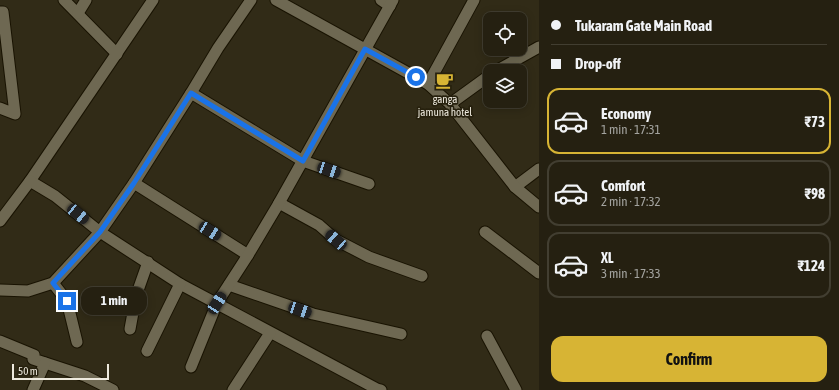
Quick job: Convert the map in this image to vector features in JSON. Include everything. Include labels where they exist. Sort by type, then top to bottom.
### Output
[{"type":"street","points":[[64,0],[117,54]]},
{"type":"street","points":[[78,13],[86,0]]},
{"type":"street","points":[[0,222],[30,181],[153,0]]},
{"type":"street","points":[[0,290],[28,291],[53,283],[100,232],[134,183],[218,48],[251,0]]},
{"type":"street","points":[[276,0],[428,84],[450,104],[515,187],[539,207]]},
{"type":"street","points":[[428,84],[474,0]]},
{"type":"street","points":[[191,367],[217,303],[279,204],[365,49],[388,2]]},
{"type":"street","points":[[0,12],[2,12],[15,114],[0,108]]},
{"type":"street","points":[[509,64],[539,47]]},
{"type":"street","points":[[450,104],[483,80]]},
{"type":"street","points":[[191,93],[303,161],[369,184]]},
{"type":"street","points":[[515,187],[539,169]]},
{"type":"street","points":[[30,181],[55,196],[100,232],[180,284],[270,333],[381,390]]},
{"type":"street","points":[[134,183],[248,255]]},
{"type":"street","points":[[279,204],[319,225],[336,240],[369,257],[422,276]]},
{"type":"street","points":[[485,232],[539,273]]},
{"type":"street","points":[[130,329],[136,296],[148,262]]},
{"type":"street","points":[[53,283],[67,301],[77,342]]},
{"type":"street","points":[[147,351],[180,284]]},
{"type":"street","points":[[229,285],[313,314],[402,334]]},
{"type":"street","points":[[234,390],[270,333]]},
{"type":"street","points":[[487,336],[516,390]]},
{"type":"street","points":[[0,341],[34,355],[33,359],[85,376],[113,390]]},
{"type":"street","points":[[33,390],[45,363]]},
{"type":"place","name":"ganga jamuna hotel","points":[[445,81]]},
{"type":"route","points":[[67,301],[53,283],[100,232],[134,183],[191,93],[303,161],[365,49],[416,77]]}]
